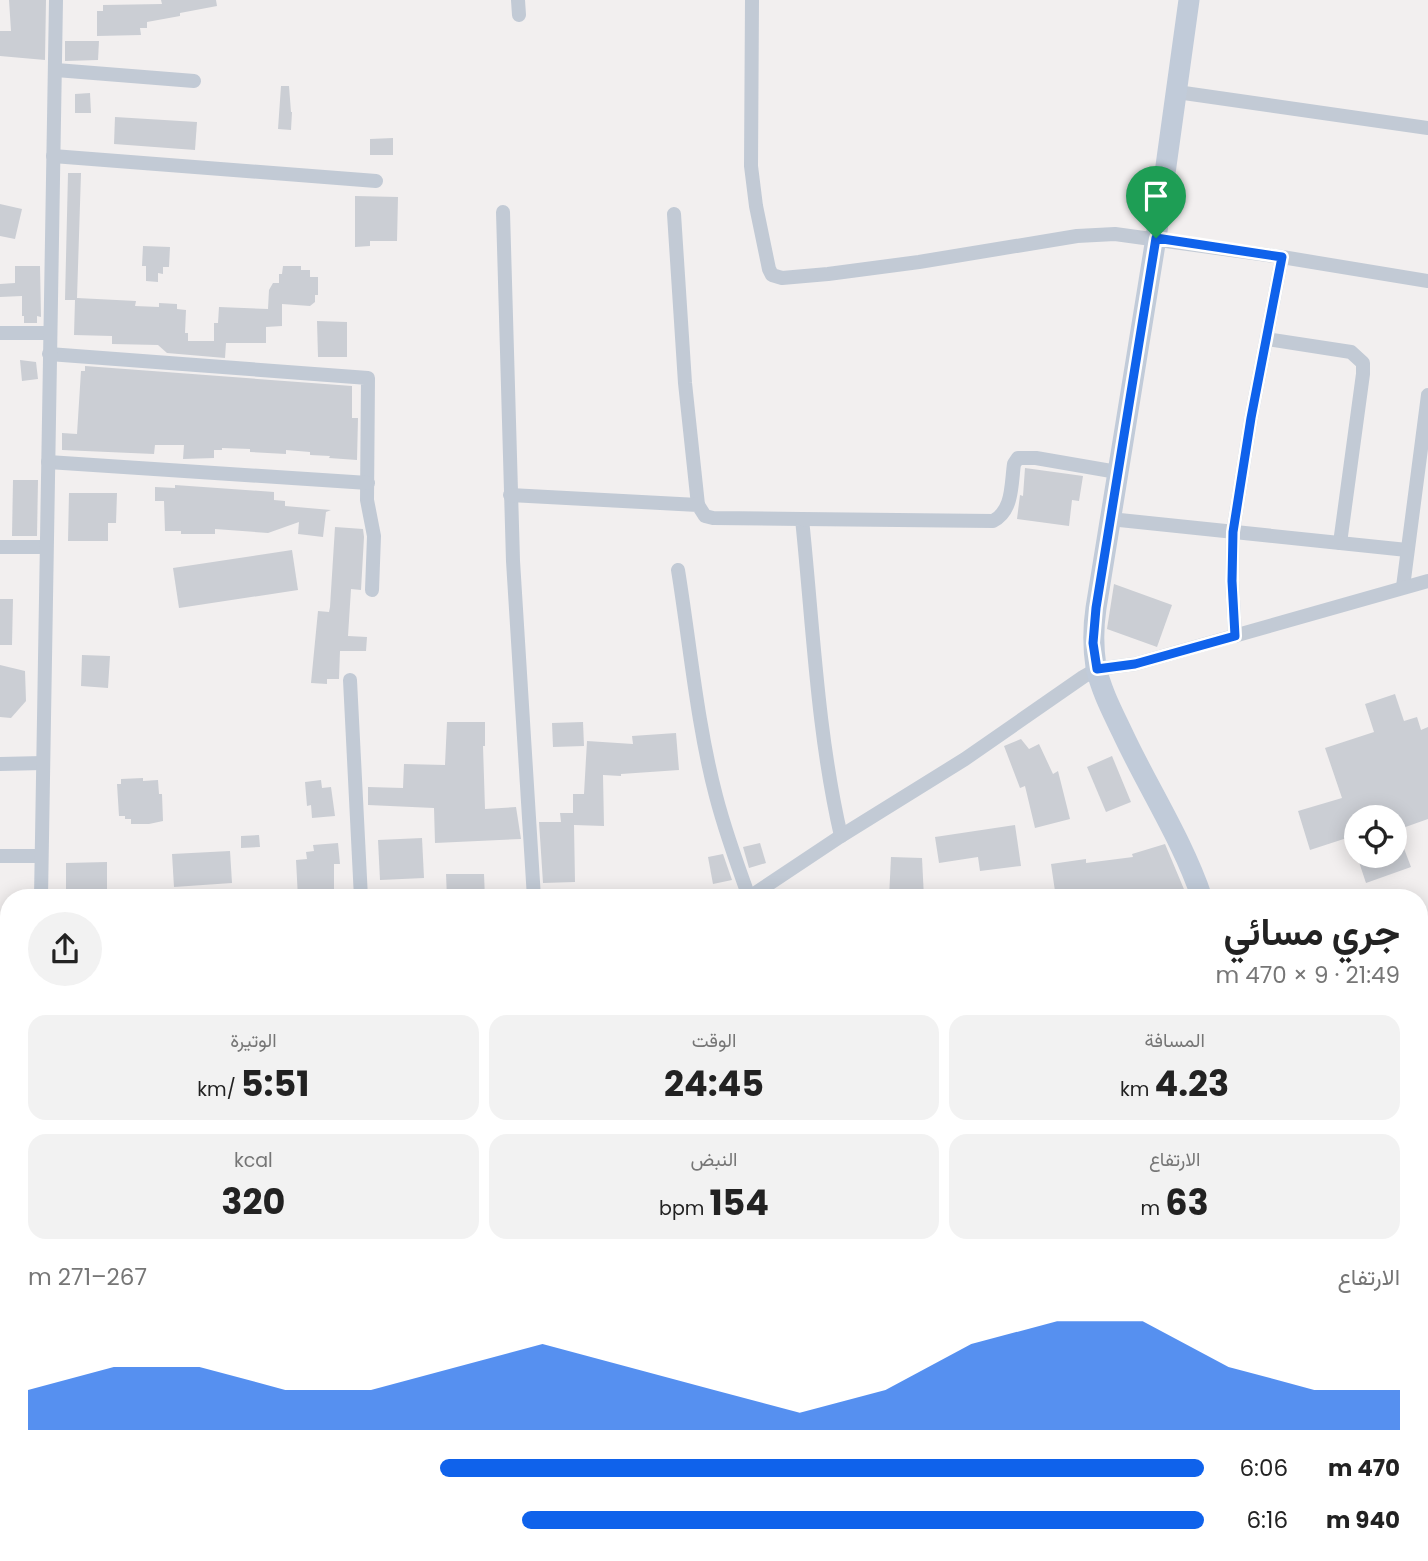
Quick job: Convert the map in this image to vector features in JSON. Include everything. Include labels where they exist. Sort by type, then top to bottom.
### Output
[{"type":"main road","points":[[1189,0],[1156,238],[1117,472],[1093,643],[1097,669],[1113,713],[1183,850],[1198,889]]},
{"type":"street","points":[[41,889],[49,354],[57,70],[56,0]]},
{"type":"street","points":[[519,0],[519,15]]},
{"type":"street","points":[[752,0],[751,166],[768,269],[772,275],[782,278],[919,262],[1094,234],[1156,238],[1428,281]]},
{"type":"street","points":[[57,70],[194,81]]},
{"type":"street","points":[[1177,92],[1428,128]]},
{"type":"street","points":[[53,156],[376,181]]},
{"type":"street","points":[[503,212],[510,495],[533,889]]},
{"type":"street","points":[[674,214],[685,383],[698,505],[705,516],[993,521],[1002,517],[1007,510],[1014,464],[1018,458],[1117,472]]},
{"type":"street","points":[[1235,636],[1233,532],[1282,257]]},
{"type":"street","points":[[0,333],[50,333]]},
{"type":"street","points":[[1266,339],[1352,352],[1363,363],[1340,543]]},
{"type":"street","points":[[49,354],[368,378],[367,500],[374,536],[373,590]]},
{"type":"street","points":[[1403,587],[1428,395]]},
{"type":"street","points":[[48,462],[368,483]]},
{"type":"street","points":[[510,495],[698,505]]},
{"type":"street","points":[[802,519],[821,712],[841,835]]},
{"type":"street","points":[[1110,519],[1407,551]]},
{"type":"street","points":[[0,547],[46,548]]},
{"type":"street","points":[[678,570],[715,794],[730,847],[746,889]]},
{"type":"street","points":[[761,889],[841,835],[955,766],[1097,669],[1135,664],[1428,581]]},
{"type":"street","points":[[350,680],[361,889]]},
{"type":"street","points":[[0,764],[43,763]]},
{"type":"street","points":[[0,856],[41,856]]},
{"type":"building","points":[[9,0],[46,0],[45,60],[0,56],[0,31],[11,31]]},
{"type":"building","points":[[161,0],[216,0],[217,6],[147,22],[147,28],[140,28],[141,35],[97,36],[97,11],[103,11],[103,5],[162,4]]},
{"type":"building","points":[[65,41],[99,41],[98,60],[65,61]]},
{"type":"building","points":[[281,86],[289,86],[291,130],[278,129]]},
{"type":"building","points":[[90,93],[91,113],[75,113],[75,94]]},
{"type":"building","points":[[115,117],[197,122],[195,150],[114,144]]},
{"type":"building","points":[[393,138],[393,155],[370,155],[370,139]]},
{"type":"building","points":[[68,173],[81,173],[77,298],[136,301],[135,306],[159,307],[159,303],[177,304],[177,309],[186,310],[185,333],[188,333],[188,341],[214,341],[214,323],[218,323],[219,307],[268,309],[269,290],[273,283],[279,283],[283,266],[301,266],[301,270],[310,270],[310,277],[318,277],[318,295],[315,295],[315,302],[310,306],[282,304],[282,326],[266,327],[266,343],[226,343],[225,358],[167,353],[158,345],[112,344],[112,336],[74,335],[75,300],[65,300]]},
{"type":"building","points":[[355,196],[398,197],[397,241],[370,241],[370,246],[355,247]]},
{"type":"building","points":[[0,204],[22,209],[15,239],[0,236]]},
{"type":"building","points":[[143,246],[170,247],[169,267],[163,267],[163,274],[158,273],[158,282],[146,281],[146,266],[142,266]]},
{"type":"building","points":[[15,266],[40,266],[41,317],[37,316],[37,323],[24,323],[22,296],[0,297],[0,284],[15,283]]},
{"type":"building","points":[[317,321],[347,322],[347,357],[318,357]]},
{"type":"building","points":[[20,360],[36,362],[38,379],[22,381]]},
{"type":"building","points":[[85,366],[352,386],[352,418],[358,418],[357,460],[310,455],[310,452],[286,450],[286,454],[222,448],[214,450],[214,458],[183,459],[184,445],[155,445],[154,454],[62,450],[62,433],[77,434],[81,371],[85,371]]},
{"type":"building","points":[[1025,468],[1083,476],[1079,501],[1072,500],[1069,526],[1017,519],[1020,495],[1023,496]]},
{"type":"building","points":[[13,480],[38,480],[37,536],[12,536]]},
{"type":"building","points":[[175,485],[274,492],[274,500],[285,501],[285,506],[331,510],[326,512],[323,537],[298,534],[299,522],[268,533],[215,529],[215,534],[181,534],[181,531],[165,531],[164,501],[155,501],[155,487],[175,488]]},
{"type":"building","points":[[69,493],[117,493],[116,523],[108,523],[108,541],[68,541]]},
{"type":"building","points":[[335,527],[363,529],[361,590],[351,589],[348,636],[367,637],[366,651],[340,651],[339,679],[327,679],[327,684],[311,683],[318,611],[329,612],[330,607]]},
{"type":"building","points":[[292,550],[298,590],[179,608],[173,568]]},
{"type":"building","points":[[1114,584],[1172,605],[1157,647],[1107,629]]},
{"type":"building","points":[[0,599],[13,599],[12,645],[0,645]]},
{"type":"building","points":[[82,655],[110,656],[108,688],[81,686]]},
{"type":"building","points":[[0,665],[25,671],[26,701],[11,718],[0,717]]},
{"type":"building","points":[[1395,694],[1404,721],[1417,717],[1421,730],[1428,727],[1428,819],[1407,826],[1407,805],[1344,805],[1344,839],[1310,850],[1298,811],[1342,798],[1325,748],[1374,732],[1365,704]]},
{"type":"building","points":[[447,722],[485,722],[485,809],[516,807],[521,839],[435,843],[434,808],[368,805],[368,787],[403,788],[404,764],[445,765]]},
{"type":"building","points":[[583,722],[584,746],[553,747],[552,723]]},
{"type":"building","points":[[676,733],[679,770],[621,776],[603,775],[604,826],[574,825],[575,882],[543,883],[539,822],[561,822],[560,813],[573,813],[573,794],[584,794],[587,741],[633,744],[632,736]]},
{"type":"building","points":[[1021,739],[1029,749],[1039,744],[1053,774],[1058,771],[1070,819],[1035,828],[1025,786],[1020,788],[1004,746]]},
{"type":"building","points":[[1112,756],[1131,802],[1106,812],[1087,767]]},
{"type":"building","points":[[143,778],[143,781],[158,780],[159,794],[162,794],[163,821],[131,824],[131,819],[119,816],[117,784],[121,784],[121,779]]},
{"type":"building","points":[[321,780],[322,788],[331,787],[335,816],[312,818],[311,805],[307,806],[305,782]]},
{"type":"building","points":[[1015,825],[1021,866],[980,871],[978,857],[939,863],[935,837]]},
{"type":"building","points":[[259,835],[260,847],[241,848],[241,836]]},
{"type":"building","points":[[422,838],[424,878],[380,880],[378,840]]},
{"type":"building","points":[[338,843],[340,864],[334,864],[334,889],[298,889],[296,860],[307,859],[306,852],[314,851],[313,845]]},
{"type":"building","points":[[760,843],[766,863],[749,868],[743,847]]},
{"type":"building","points":[[1165,844],[1184,889],[1055,889],[1051,864],[1086,859],[1086,863],[1133,857],[1132,854]]},
{"type":"building","points":[[230,851],[232,883],[174,887],[172,854]]},
{"type":"building","points":[[723,854],[732,880],[713,884],[708,857]]},
{"type":"building","points":[[1407,856],[1411,867],[1366,883],[1361,868],[1407,868]]},
{"type":"building","points":[[891,857],[922,858],[924,889],[889,889]]},
{"type":"building","points":[[107,862],[107,889],[66,889],[66,863]]},
{"type":"building","points":[[446,874],[484,874],[485,889],[447,889]]},
{"type":"route","points":[[1156,238],[1282,257],[1251,418],[1233,532],[1235,636],[1135,664],[1097,669],[1093,643],[1096,608],[1156,238]]}]
